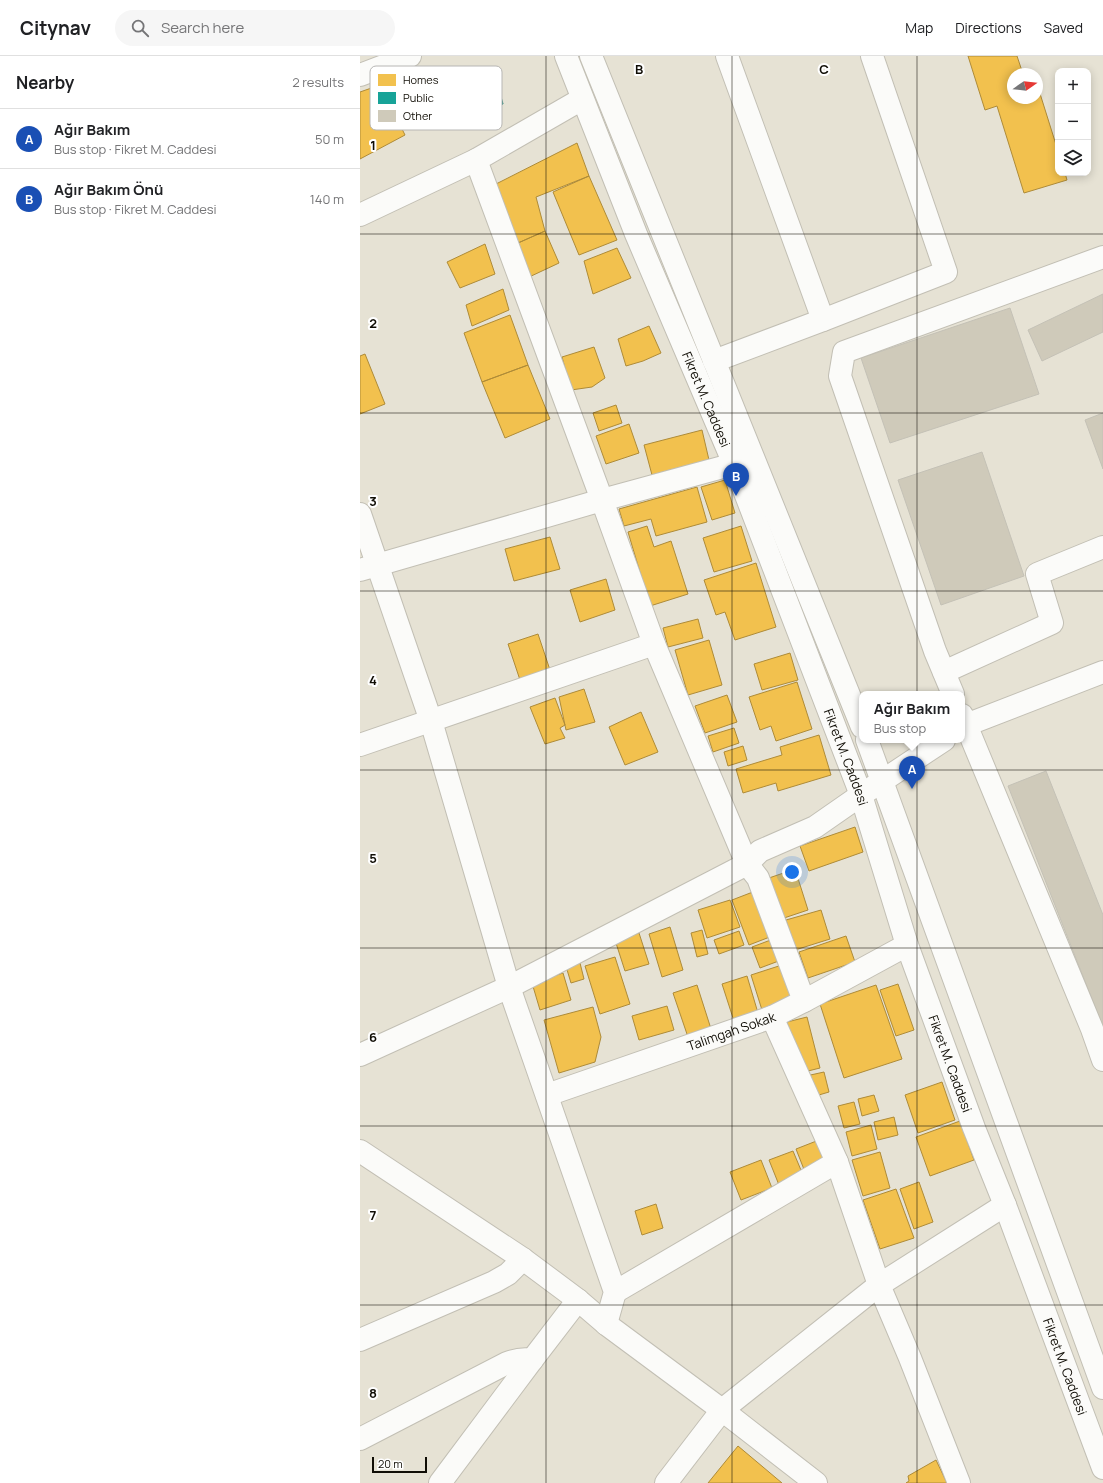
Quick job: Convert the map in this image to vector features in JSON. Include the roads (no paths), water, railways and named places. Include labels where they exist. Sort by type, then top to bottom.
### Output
[{"type":"street","points":[[384,66],[410,56]]},
{"type":"street","name":"Fikret M. Caddesi","points":[[566,56],[636,234],[734,464],[860,795],[907,945],[974,1128],[1005,1205],[1103,1468]]},
{"type":"street","points":[[591,56],[859,720]]},
{"type":"street","points":[[727,56],[823,320]]},
{"type":"street","points":[[714,361],[946,272],[872,56]]},
{"type":"street","points":[[360,75],[370,71]]},
{"type":"street","points":[[360,215],[476,160],[582,99]]},
{"type":"street","points":[[476,160],[654,644],[747,864],[758,878],[804,1001]]},
{"type":"street","points":[[952,691],[935,651],[840,376],[844,352],[1103,256]]},
{"type":"street","points":[[368,568],[602,500],[734,464]]},
{"type":"street","points":[[360,514],[368,568],[431,721],[509,987],[615,1292],[606,1324]]},
{"type":"street","points":[[944,672],[1052,623],[1037,574],[1103,547]]},
{"type":"street","points":[[360,745],[654,644]]},
{"type":"street","points":[[965,723],[1103,672]]},
{"type":"street","points":[[965,725],[1092,1029],[1103,1060]]},
{"type":"street","points":[[868,743],[883,780],[1103,1388]]},
{"type":"street","points":[[360,1055],[509,987],[747,864],[760,851],[815,828],[860,795],[939,743]]},
{"type":"street","name":"Talimgah Sokak","points":[[547,1095],[772,1017],[907,945]]},
{"type":"street","points":[[772,1017],[837,1162],[879,1285],[910,1358],[959,1483]]},
{"type":"street","points":[[360,1151],[523,1259],[578,1300],[606,1324],[722,1410],[816,1483]]},
{"type":"street","points":[[615,1292],[837,1162]]},
{"type":"street","points":[[666,1483],[722,1410],[879,1285],[1005,1205]]},
{"type":"street","points":[[360,1340],[494,1282],[508,1274],[523,1259]]},
{"type":"street","points":[[440,1483],[578,1300]]},
{"type":"street","points":[[360,1439],[507,1363],[517,1360],[532,1360]]},
{"type":"place","name":"Ağır Bakım Önü","points":[[736,496]]},
{"type":"place","name":"Ağır Bakım","points":[[912,789]]}]
